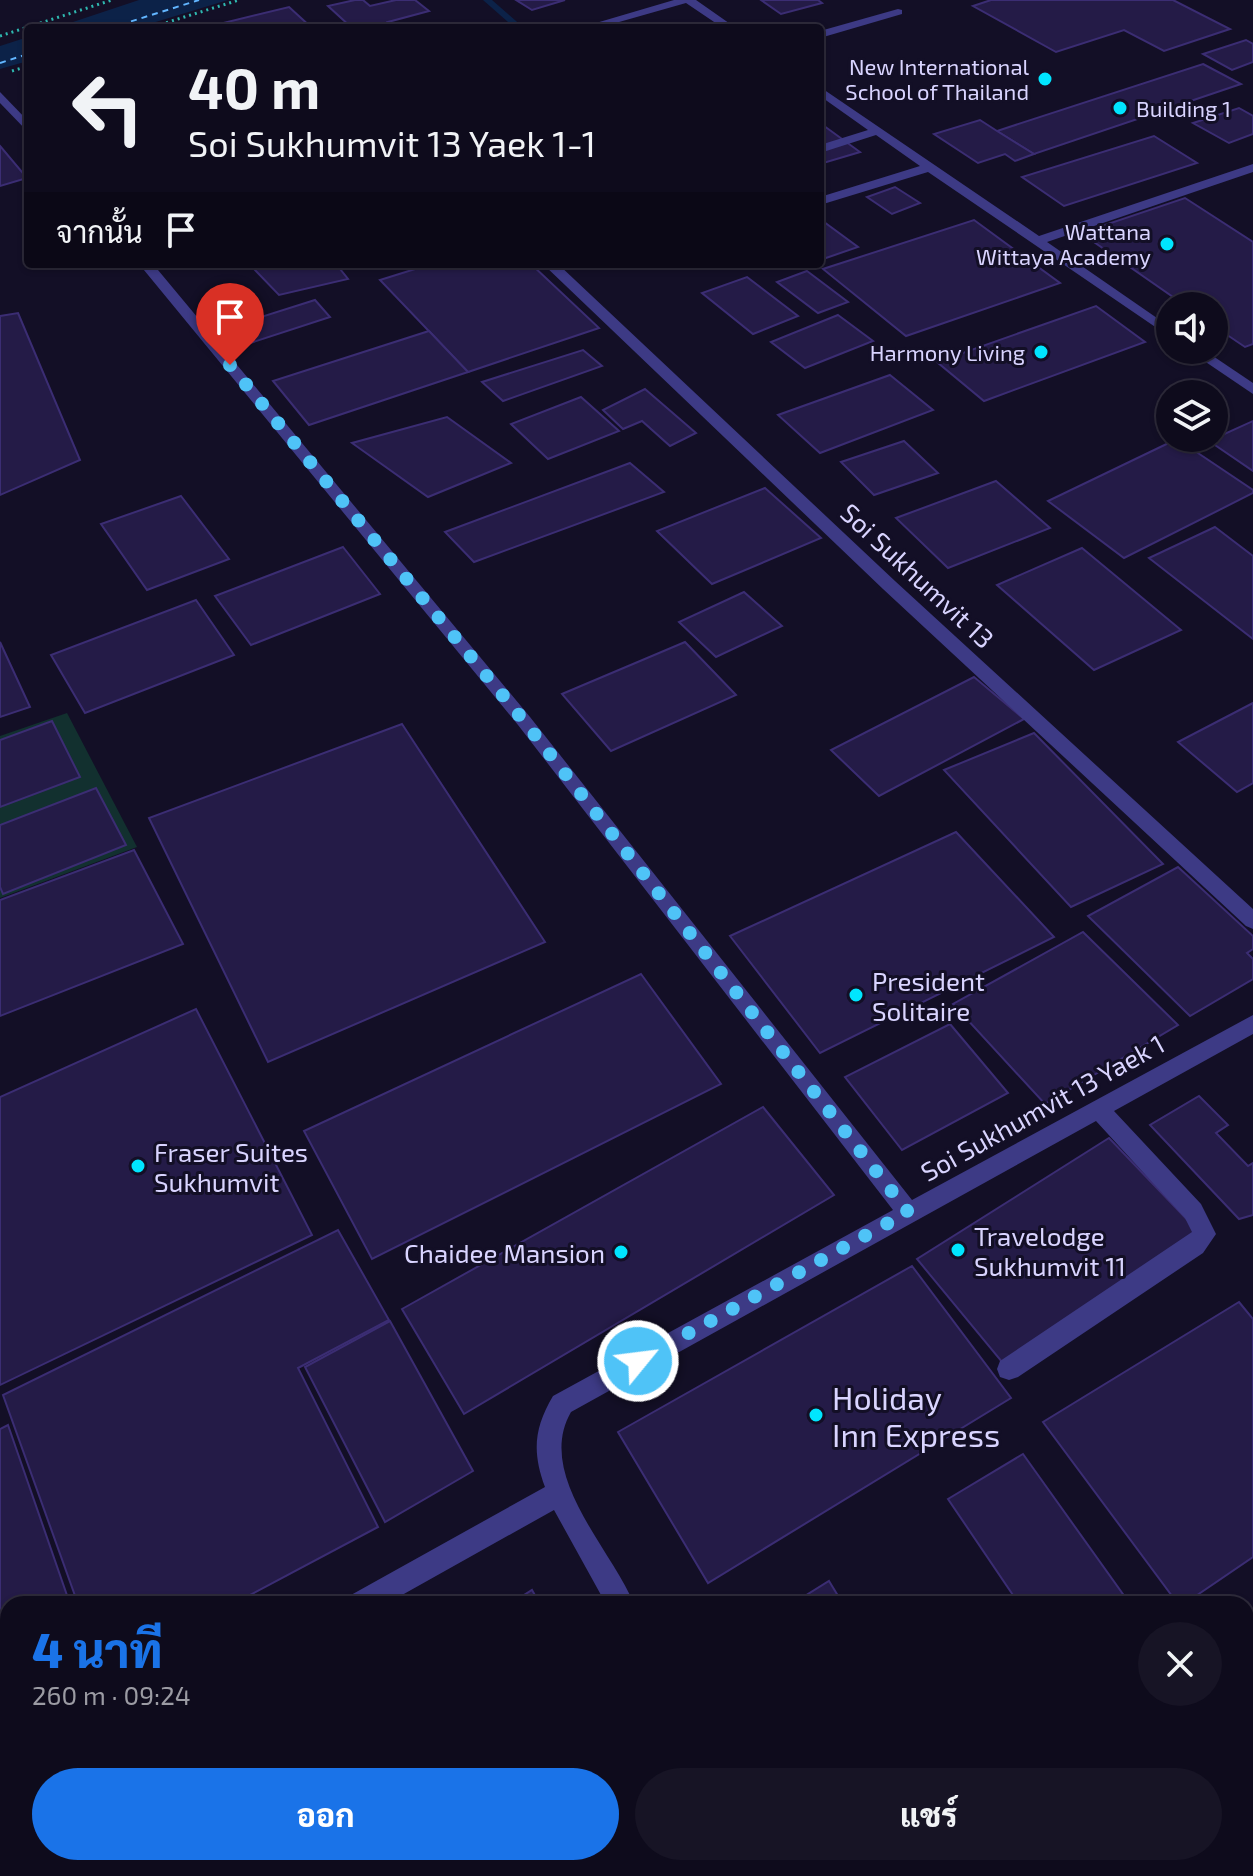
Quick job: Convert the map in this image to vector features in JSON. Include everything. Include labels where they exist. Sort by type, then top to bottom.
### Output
[{"type":"street","points":[[602,24],[696,2],[723,24]]},
{"type":"street","points":[[824,34],[898,12]]},
{"type":"street","points":[[824,94],[1156,323]]},
{"type":"street","points":[[0,96],[24,123]]},
{"type":"street","points":[[824,148],[878,131]]},
{"type":"street","points":[[824,200],[930,167]]},
{"type":"street","points":[[1037,241],[1253,168]]},
{"type":"street","points":[[149,268],[524,721],[908,1212]]},
{"type":"street","name":"Soi Sukhumvit 13","points":[[554,268],[889,585],[1253,921]]},
{"type":"street","points":[[1215,364],[1253,390]]},
{"type":"street","name":"Soi Sukhumvit 13 Yaek 1","points":[[617,1596],[559,1493],[550,1469],[548,1433],[562,1404],[1253,1024]]},
{"type":"street","points":[[1009,1369],[1195,1246],[1205,1234],[1193,1211],[1097,1108]]},
{"type":"street","points":[[374,1596],[559,1493]]},
{"type":"path","points":[[37,24],[112,0]]},
{"type":"path","points":[[162,24],[239,0]]},
{"type":"path","points":[[0,36],[24,28]]},
{"type":"green space","points":[[67,713],[137,847],[0,898],[0,736]]},
{"type":"water","points":[[139,0],[228,0],[149,24],[67,24]]},
{"type":"water","points":[[24,38],[24,62],[0,69],[0,46]]},
{"type":"building","points":[[355,0],[363,0],[370,6],[396,0],[415,0],[429,11],[388,22],[391,24],[348,24],[328,6]]},
{"type":"building","points":[[516,0],[565,0],[532,10]]},
{"type":"building","points":[[761,0],[818,0],[822,3],[781,14]]},
{"type":"building","points":[[991,0],[1173,0],[1230,29],[1164,51],[1124,30],[1056,52],[973,6]]},
{"type":"building","points":[[289,7],[308,24],[219,24]]},
{"type":"building","points":[[1246,40],[1253,44],[1253,62],[1232,70],[1203,54]]},
{"type":"building","name":"Building 1","points":[[1203,64],[1241,84],[1034,154],[997,131]]},
{"type":"building","points":[[1239,108],[1253,116],[1253,134],[1229,143],[1193,123]]},
{"type":"building","points":[[980,120],[1034,154],[1015,161],[1005,154],[978,163],[934,134]]},
{"type":"building","points":[[824,126],[860,152],[824,163]]},
{"type":"building","points":[[1154,136],[1197,163],[1064,206],[1022,177]]},
{"type":"building","points":[[0,146],[24,174],[24,179],[0,186]]},
{"type":"building","points":[[895,187],[920,203],[892,214],[867,197]]},
{"type":"building","points":[[1185,198],[1253,242],[1253,344],[1245,347],[1228,335],[1228,292],[1166,292],[1081,233]]},
{"type":"building","points":[[974,220],[1060,283],[906,336],[823,269]]},
{"type":"building","points":[[824,222],[858,247],[824,259]]},
{"type":"building","points":[[339,268],[348,279],[279,295],[254,269]]},
{"type":"building","points":[[418,268],[535,268],[599,328],[468,372],[380,280]]},
{"type":"building","points":[[807,271],[848,302],[818,313],[777,282]]},
{"type":"building","points":[[747,277],[798,316],[753,334],[702,293]]},
{"type":"building","points":[[315,300],[330,317],[232,349],[217,331]]},
{"type":"building","name":"Harmony Living","points":[[1096,306],[1145,342],[984,401],[937,362]]},
{"type":"building","points":[[18,313],[80,460],[0,495],[0,316]]},
{"type":"building","points":[[838,315],[873,341],[805,368],[771,342]]},
{"type":"building","points":[[429,331],[468,372],[309,425],[273,381]]},
{"type":"building","points":[[583,350],[602,366],[503,401],[482,382]]},
{"type":"building","points":[[890,375],[933,410],[820,453],[778,415]]},
{"type":"building","points":[[645,389],[696,433],[670,446],[642,421],[623,429],[603,410]]},
{"type":"building","points":[[581,397],[619,431],[548,459],[511,424]]},
{"type":"building","points":[[447,417],[511,463],[428,497],[352,443]]},
{"type":"building","points":[[1253,421],[1253,471],[1225,452],[1228,452],[1228,432]]},
{"type":"building","points":[[904,441],[938,473],[874,495],[841,462]]},
{"type":"building","points":[[1156,449],[1156,452],[1196,452],[1253,490],[1253,493],[1124,558],[1048,501]]},
{"type":"building","points":[[630,463],[664,492],[474,562],[445,532]]},
{"type":"building","points":[[996,481],[1050,528],[948,568],[896,518]]},
{"type":"building","points":[[765,488],[821,538],[712,584],[657,531]]},
{"type":"building","points":[[181,496],[229,559],[147,590],[101,524]]},
{"type":"building","points":[[1215,527],[1253,556],[1253,639],[1149,558]]},
{"type":"building","points":[[343,547],[380,594],[251,645],[215,596]]},
{"type":"building","points":[[1082,548],[1181,630],[1094,670],[997,585]]},
{"type":"building","points":[[744,592],[782,626],[716,657],[679,622]]},
{"type":"building","points":[[196,600],[234,655],[85,713],[51,655]]},
{"type":"building","points":[[0,642],[30,707],[0,717]]},
{"type":"building","points":[[685,642],[736,695],[611,751],[562,694]]},
{"type":"building","points":[[974,677],[1024,719],[879,796],[831,750]]},
{"type":"building","points":[[1253,703],[1253,783],[1237,792],[1178,742]]},
{"type":"building","points":[[52,721],[80,777],[0,807],[0,740]]},
{"type":"building","points":[[402,724],[545,942],[268,1062],[149,818]]},
{"type":"building","points":[[1034,733],[1163,864],[1071,907],[944,770]]},
{"type":"building","points":[[96,788],[126,845],[3,894],[0,887],[0,825]]},
{"type":"building","name":"President Solitaire","points":[[956,832],[1054,937],[820,1053],[730,936]]},
{"type":"building","points":[[134,850],[183,944],[0,1016],[0,900]]},
{"type":"building","points":[[1178,867],[1253,936],[1253,949],[1247,953],[1253,959],[1253,979],[1190,1016],[1088,916]]},
{"type":"building","points":[[1083,932],[1178,1025],[1045,1104],[953,1004]]},
{"type":"building","points":[[641,974],[721,1084],[372,1259],[304,1131]]},
{"type":"building","name":"Fraser Suites Sukhumvit","points":[[196,1009],[312,1235],[0,1385],[0,1097]]},
{"type":"building","points":[[950,1024],[1008,1093],[902,1150],[845,1077]]},
{"type":"building","points":[[1199,1096],[1228,1125],[1216,1133],[1248,1166],[1253,1163],[1253,1215],[1239,1219],[1150,1125]]},
{"type":"building","name":"Chaidee Mansion","points":[[763,1107],[834,1195],[464,1414],[402,1309]]},
{"type":"building","points":[[1109,1138],[1199,1232],[1002,1362],[917,1259]]},
{"type":"building","points":[[338,1230],[389,1320],[298,1368],[378,1527],[248,1596],[75,1596],[3,1395]]},
{"type":"building","name":"Holiday Inn Express","points":[[912,1266],[1011,1398],[708,1583],[618,1432]]},
{"type":"building","points":[[1239,1302],[1253,1319],[1253,1557],[1196,1596],[1172,1596],[1043,1422]]},
{"type":"building","points":[[390,1321],[473,1471],[385,1522],[305,1367]]},
{"type":"building","points":[[8,1425],[67,1596],[0,1596],[0,1429]]},
{"type":"building","points":[[1023,1454],[1124,1596],[1014,1596],[948,1499]]},
{"type":"building","points":[[829,1581],[838,1596],[805,1596]]},
{"type":"waterway","points":[[487,0],[515,24]]},
{"type":"ferry route","points":[[123,24],[199,0]]},
{"type":"ferry route","points":[[0,63],[24,55]]},
{"type":"place","name":"New International School of Thailand","points":[[1045,79]]},
{"type":"place","name":"Building 1","points":[[1120,108]]},
{"type":"place","name":"Wattana Wittaya Academy","points":[[1167,244]]},
{"type":"place","name":"Harmony Living","points":[[1041,352]]},
{"type":"place","name":"President Solitaire","points":[[856,995]]},
{"type":"place","name":"Fraser Suites Sukhumvit","points":[[138,1166]]},
{"type":"place","name":"Travelodge Sukhumvit 11","points":[[958,1250]]},
{"type":"place","name":"Chaidee Mansion","points":[[621,1252]]},
{"type":"place","name":"Holiday Inn Express","points":[[816,1415]]},
{"type":"route","points":[[230,365],[524,721],[908,1212],[638,1361]]}]
